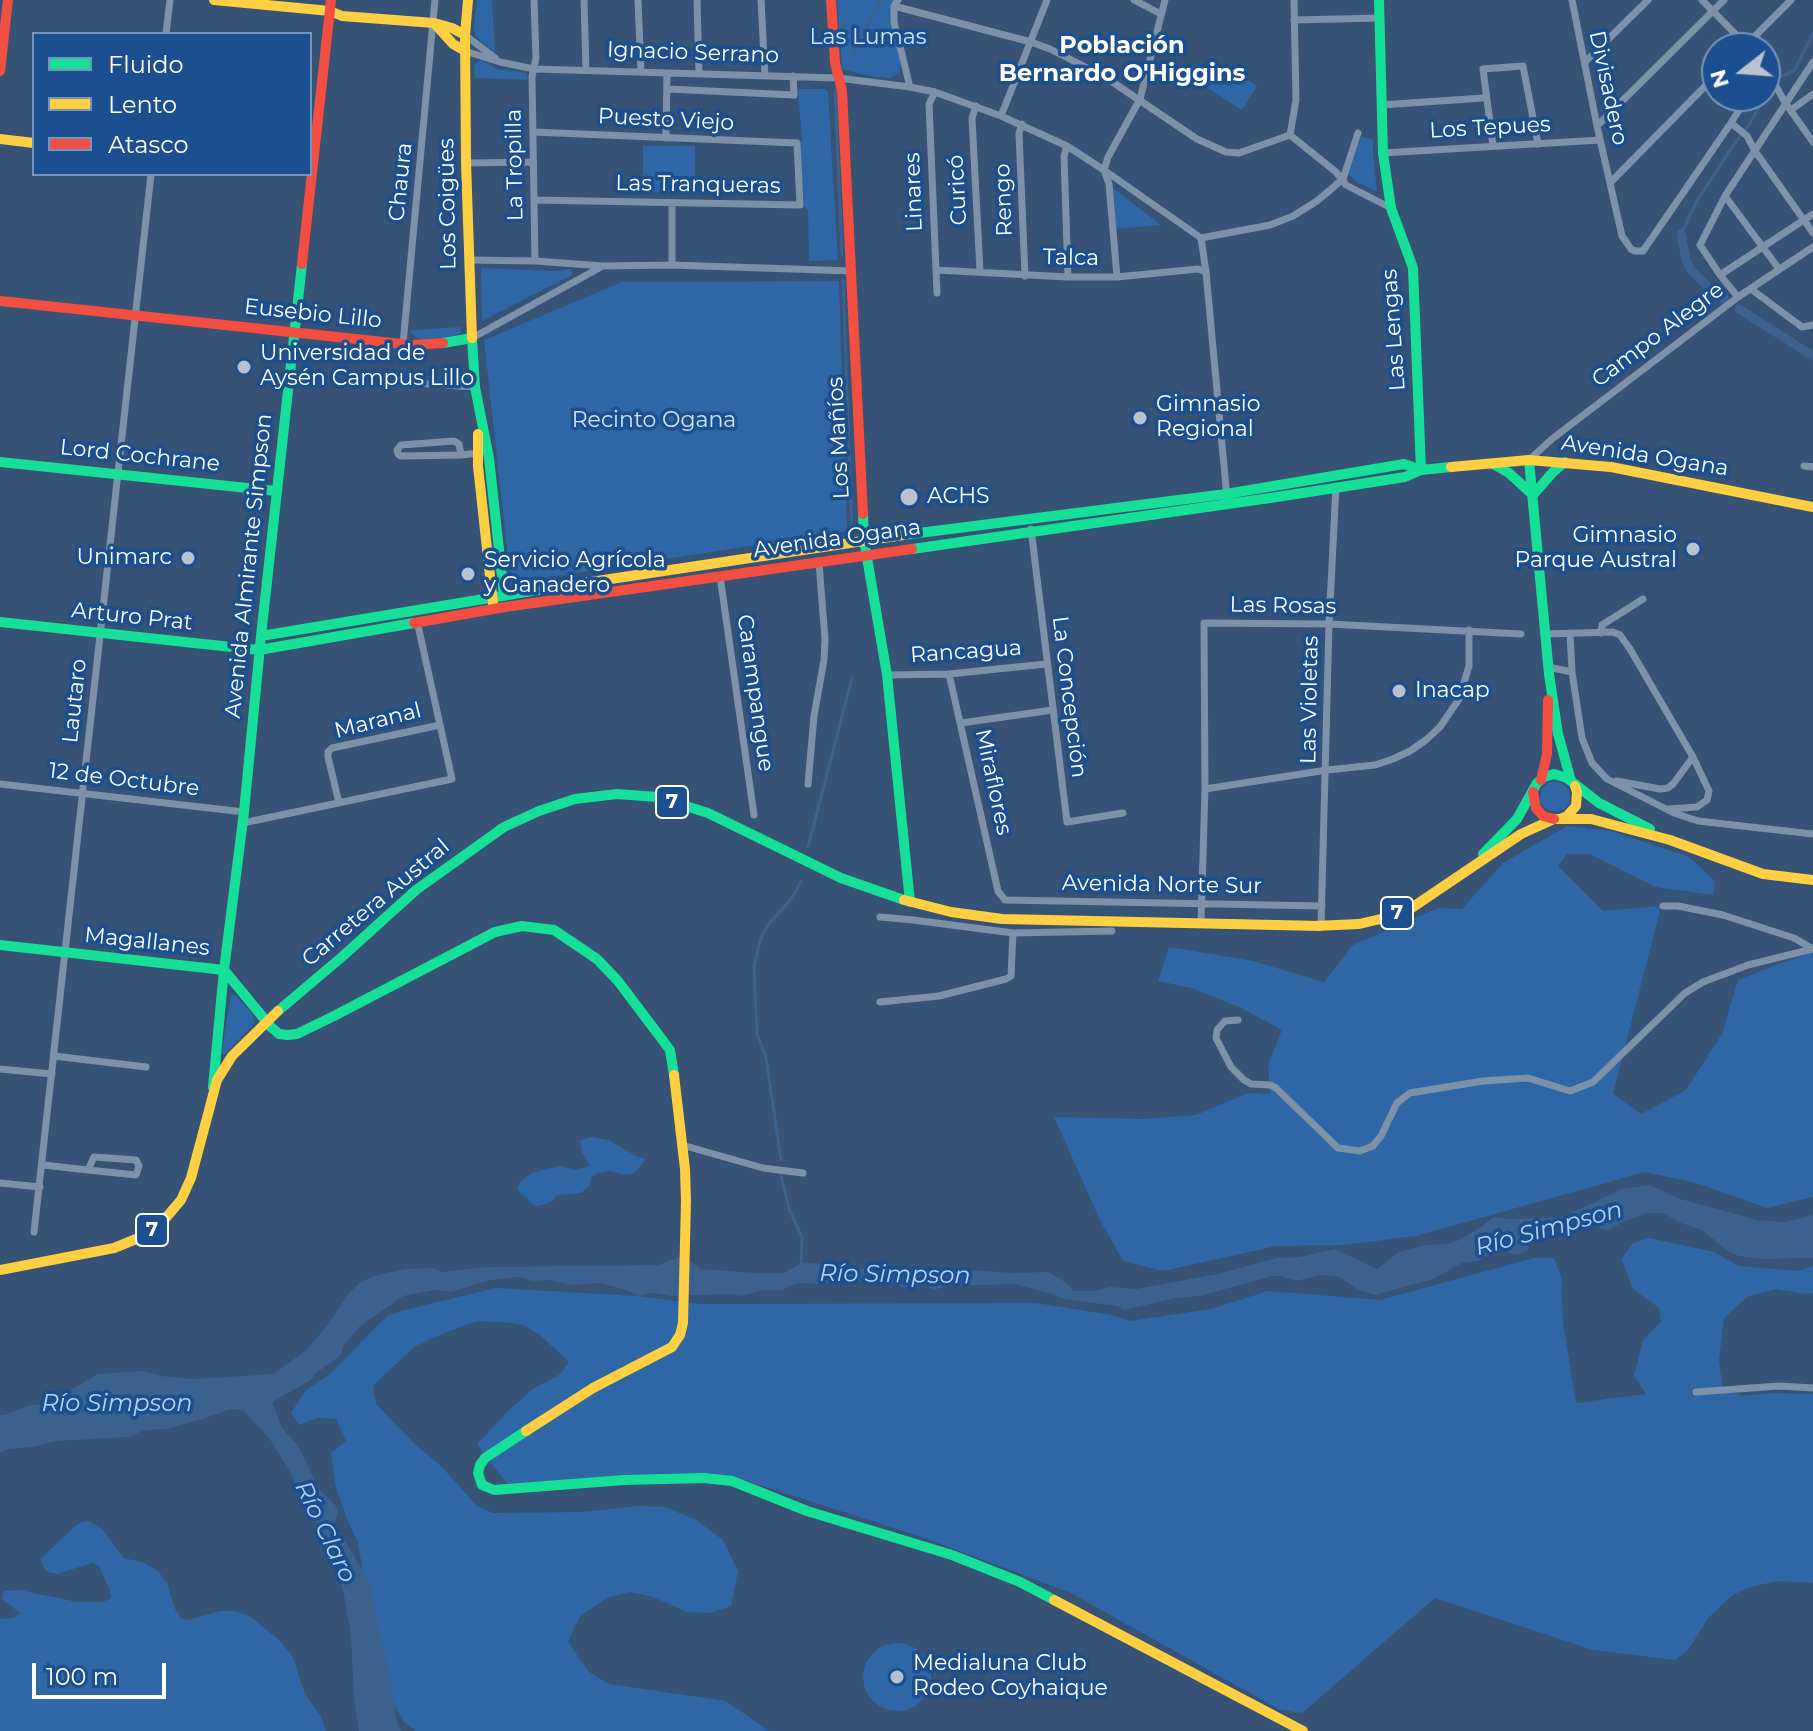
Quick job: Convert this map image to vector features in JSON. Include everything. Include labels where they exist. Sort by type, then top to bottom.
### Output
[{"type":"main road","points":[[0,71],[8,0]]},
{"type":"main road","name":"Ignacio Serrano","points":[[214,0],[330,6],[342,16],[434,23],[465,35]]},
{"type":"main road","name":"Los Coigües","points":[[468,0],[465,35],[466,163],[472,338],[475,387],[489,458],[504,596]]},
{"type":"main road","name":"Los Mañíos","points":[[831,0],[835,63],[842,91],[864,540],[887,675],[910,902]]},
{"type":"main road","name":"Las Lengas","points":[[1379,0],[1383,153],[1391,208],[1413,268],[1421,470]]},
{"type":"main road","name":"Avenida Almirante Simpson","points":[[312,164],[330,6]]},
{"type":"main road","name":"Ignacio Serrano","points":[[434,23],[453,44],[465,51]]},
{"type":"main road","points":[[0,139],[32,143]]},
{"type":"main road","name":"Avenida Almirante Simpson","points":[[213,1089],[311,176]]},
{"type":"main road","name":"Eusebio Lillo","points":[[0,301],[403,344],[430,345],[472,338]]},
{"type":"main road","name":"Los Coigües","points":[[478,406],[478,466],[493,603]]},
{"type":"main road","points":[[1529,460],[1548,670],[1558,734],[1577,792],[1576,806],[1567,816],[1557,819],[1539,812],[1533,792]]},
{"type":"main road","name":"Avenida Ogana","points":[[259,650],[417,621],[493,603],[504,596],[864,540],[1336,487],[1405,477],[1421,470],[1529,460],[1611,467],[1813,507]]},
{"type":"main road","name":"Lord Cochrane","points":[[0,462],[276,491]]},
{"type":"main road","points":[[1533,495],[1566,462]]},
{"type":"main road","name":"Avenida Ogana","points":[[261,636],[493,603],[819,563],[1227,499],[1404,464],[1421,470]]},
{"type":"main road","points":[[1493,464],[1509,473],[1533,495]]},
{"type":"main road","name":"Arturo Prat","points":[[0,622],[259,650]]},
{"type":"main road","points":[[1541,780],[1547,754],[1548,670]]},
{"type":"main road","points":[[1541,780],[1554,774],[1563,775],[1573,783]]},
{"type":"main road","name":"Carretera Austral","points":[[1463,874],[1517,819],[1541,780]]},
{"type":"main road","name":"Carretera Austral","points":[[1573,783],[1599,803],[1670,840]]},
{"type":"main road","name":"Carretera Austral","points":[[0,1270],[114,1248],[141,1237],[164,1220],[181,1200],[191,1178],[213,1089],[226,1063],[266,1021],[416,890],[470,851],[504,827],[575,799],[617,794],[657,797],[708,813],[841,878],[910,902],[1002,919],[1201,925],[1359,924],[1410,909],[1521,834],[1557,819],[1591,819],[1670,840],[1763,874],[1813,880]]},
{"type":"main road","points":[[266,1021],[279,1034],[297,1034],[495,932],[522,926],[554,930],[597,959],[618,981],[670,1050],[686,1201],[683,1323],[680,1335],[672,1347],[593,1388],[485,1458],[478,1473],[482,1485],[505,1490],[673,1478],[720,1479],[744,1484],[807,1511],[952,1555],[1020,1582],[1303,1731]]},
{"type":"main road","name":"Magallanes","points":[[0,945],[224,970],[266,1021]]},
{"type":"street","points":[[166,32],[170,0]]},
{"type":"street","name":"Chaura","points":[[403,344],[435,0]]},
{"type":"street","name":"La Tropilla","points":[[534,0],[535,261]]},
{"type":"street","points":[[584,0],[586,70]]},
{"type":"street","points":[[638,0],[641,72]]},
{"type":"street","points":[[697,0],[699,74]]},
{"type":"street","points":[[761,0],[765,76]]},
{"type":"street","points":[[1001,116],[1047,0]]},
{"type":"street","points":[[1134,0],[1161,14]]},
{"type":"street","points":[[1117,277],[1109,184],[1104,170],[1140,99],[1165,0]]},
{"type":"street","points":[[1290,135],[1296,100],[1294,0]]},
{"type":"street","name":"Divisadero","points":[[1572,0],[1622,236],[1635,251],[1643,251],[1731,123]]},
{"type":"street","points":[[1585,62],[1648,0]]},
{"type":"street","points":[[1702,0],[1732,32]]},
{"type":"street","points":[[1597,126],[1724,0]]},
{"type":"street","points":[[1760,32],[1791,0]]},
{"type":"street","points":[[910,87],[894,22],[896,3],[1031,42],[1086,67],[1140,99],[1197,139],[1226,152],[1239,153],[1290,135]]},
{"type":"street","points":[[1294,20],[1380,18]]},
{"type":"street","name":"Ignacio Serrano","points":[[465,35],[500,62]]},
{"type":"street","name":"Ignacio Serrano","points":[[465,51],[534,69],[838,78],[935,92],[1022,124],[1067,146],[1201,238]]},
{"type":"street","points":[[1738,297],[1700,245],[1725,196],[1789,107],[1813,62]]},
{"type":"street","points":[[1493,146],[1483,69],[1523,66],[1538,144]]},
{"type":"street","points":[[666,138],[667,73]]},
{"type":"street","points":[[668,89],[794,95],[793,76]]},
{"type":"street","points":[[1610,183],[1701,90]]},
{"type":"street","name":"Linares","points":[[935,92],[929,104],[937,293]]},
{"type":"street","points":[[1781,93],[1813,142]]},
{"type":"street","points":[[1789,107],[1813,94]]},
{"type":"street","points":[[1381,105],[1483,98]]},
{"type":"street","name":"Curicó","points":[[976,106],[972,118],[980,271]]},
{"type":"street","points":[[1738,112],[1731,123],[1747,136],[1813,233]]},
{"type":"street","name":"Rengo","points":[[1022,124],[1019,133],[1025,276]]},
{"type":"street","name":"Puesto Viejo","points":[[533,132],[797,143]]},
{"type":"street","points":[[1227,499],[1201,238],[1270,225],[1293,216],[1317,201],[1343,179],[1358,133]]},
{"type":"street","points":[[1290,135],[1343,179],[1346,185],[1391,208]]},
{"type":"street","name":"Los Tepues","points":[[1383,153],[1600,140]]},
{"type":"street","name":"Las Tranqueras","points":[[534,200],[800,205],[797,143]]},
{"type":"street","points":[[1067,146],[1064,156],[1068,277]]},
{"type":"street","points":[[466,163],[533,162]]},
{"type":"street","name":"Lautaro","points":[[34,1232],[151,176]]},
{"type":"street","points":[[1725,196],[1779,269]]},
{"type":"street","points":[[672,203],[672,265]]},
{"type":"street","points":[[1720,275],[1813,214]]},
{"type":"street","name":"Campo Alegre","points":[[1529,460],[1552,439],[1738,297],[1813,247]]},
{"type":"street","name":"Eusebio Lillo","points":[[469,260],[852,271]]},
{"type":"street","name":"Eusebio Lillo","points":[[472,338],[603,266]]},
{"type":"street","name":"Talca","points":[[936,270],[1068,277],[1117,277],[1198,269],[1206,272]]},
{"type":"street","points":[[1751,289],[1802,327],[1813,325]]},
{"type":"street","points":[[398,382],[475,387]]},
{"type":"street","points":[[461,455],[459,444],[454,441],[401,445],[397,452],[401,456],[461,455],[479,453]]},
{"type":"street","name":"Las Violetas","points":[[1321,926],[1336,475]]},
{"type":"street","name":"La Concepción","points":[[1030,519],[1067,822],[1123,813]]},
{"type":"street","points":[[808,784],[814,716],[824,660],[819,563]]},
{"type":"street","name":"Carampangue","points":[[720,576],[754,815]]},
{"type":"street","points":[[1601,633],[1602,625],[1643,599]]},
{"type":"street","points":[[417,621],[440,725]]},
{"type":"street","name":"Las Rosas","points":[[1201,925],[1205,789],[1204,623],[1329,624],[1521,634]]},
{"type":"street","points":[[1205,789],[1366,766],[1410,751],[1433,734],[1453,709],[1463,688],[1470,654],[1469,630]]},
{"type":"street","points":[[1545,634],[1613,632],[1620,635],[1630,649],[1693,757],[1709,791],[1707,800],[1697,807],[1666,809]]},
{"type":"street","points":[[1570,633],[1572,672],[1582,738],[1592,763],[1607,779],[1666,809],[1698,821],[1813,834]]},
{"type":"street","name":"Rancagua","points":[[887,675],[949,674],[1046,664]]},
{"type":"street","points":[[1548,670],[1572,672]]},
{"type":"street","name":"Miraflores","points":[[949,674],[1001,898]]},
{"type":"street","points":[[961,723],[1053,710]]},
{"type":"street","name":"12 de Octubre","points":[[0,784],[83,793],[243,818],[339,803],[452,779],[440,725]]},
{"type":"street","name":"Maranal","points":[[339,803],[328,757],[332,748],[440,725]]},
{"type":"street","points":[[1607,779],[1668,788],[1693,757]]},
{"type":"street","name":"Avenida Norte Sur","points":[[1001,898],[1008,901],[1322,906]]},
{"type":"street","name":"Los Mañíos","points":[[910,902],[913,920]]},
{"type":"street","points":[[1663,906],[1723,915],[1794,938],[1813,949]]},
{"type":"street","points":[[880,917],[1013,933],[1112,931]]},
{"type":"street","points":[[880,1002],[939,996],[1006,979],[1011,976],[1013,933]]},
{"type":"street","points":[[1238,1020],[1225,1021],[1217,1030],[1216,1038],[1231,1067],[1251,1084],[1276,1088],[1338,1148],[1360,1151],[1373,1146],[1397,1103],[1410,1093],[1483,1081],[1528,1078],[1570,1091],[1593,1082],[1685,993],[1703,982],[1748,965],[1813,949]]},
{"type":"street","points":[[54,1056],[146,1067]]},
{"type":"street","points":[[0,1069],[52,1074]]},
{"type":"street","points":[[682,1145],[763,1168],[803,1173]]},
{"type":"street","points":[[43,1165],[88,1170],[136,1175],[139,1166],[136,1160],[94,1157],[88,1170]]},
{"type":"street","points":[[0,1183],[40,1187]]},
{"type":"street","points":[[1696,1392],[1779,1386],[1813,1388]]},
{"type":"green space","points":[[477,0],[492,0],[495,53],[475,36]]},
{"type":"green space","name":"Las Lumas","points":[[837,0],[896,0],[892,15],[901,57],[900,73],[889,78],[842,69]]},
{"type":"green space","points":[[480,60],[498,69],[526,73],[528,78],[475,78],[474,65]]},
{"type":"green space","points":[[1223,64],[1257,86],[1242,110],[1208,88]]},
{"type":"green space","points":[[798,89],[826,89],[828,93],[838,260],[809,261],[808,211],[804,206],[799,148],[802,139]]},
{"type":"green space","points":[[1361,137],[1373,139],[1377,191],[1358,183],[1348,174]]},
{"type":"green space","points":[[643,146],[695,146],[695,193],[643,192]]},
{"type":"green space","points":[[1113,188],[1161,225],[1116,229]]},
{"type":"green space","points":[[481,268],[570,269],[572,275],[482,321]]},
{"type":"green space","name":"Recinto Ogana","points":[[839,281],[847,531],[511,583],[484,340],[622,282]]},
{"type":"green space","points":[[461,327],[461,333],[446,338],[421,339],[410,332],[411,330]]},
{"type":"green space","points":[[1555,782],[1566,786],[1570,797],[1566,808],[1555,812],[1544,808],[1540,797],[1544,786]]},
{"type":"green space","points":[[1567,826],[1611,831],[1689,857],[1715,881],[1713,895],[1656,887],[1590,854],[1567,854],[1558,866],[1603,911],[1661,906],[1613,1094],[1641,1114],[1686,1090],[1722,1034],[1738,980],[1813,952],[1813,1197],[1767,1208],[1696,1183],[1645,1172],[1416,1236],[1344,1245],[1276,1246],[1163,1271],[1123,1261],[1100,1220],[1054,1117],[1144,1119],[1196,1115],[1248,1093],[1270,1094],[1268,1065],[1282,1030],[1241,1008],[1192,988],[1158,981],[1169,947],[1253,961],[1324,982],[1353,945],[1438,908],[1462,909],[1503,863]]},
{"type":"green space","points":[[231,994],[253,1015],[254,1024],[221,1055]]},
{"type":"green space","points":[[593,1137],[608,1140],[645,1159],[632,1174],[599,1173],[591,1177],[590,1185],[581,1193],[557,1195],[546,1204],[536,1206],[520,1194],[517,1187],[532,1173],[560,1166],[575,1170],[590,1166],[582,1152],[580,1140]]},
{"type":"green space","points":[[1649,1238],[1714,1252],[1739,1266],[1797,1271],[1813,1266],[1813,1293],[1776,1289],[1747,1297],[1724,1318],[1719,1359],[1722,1386],[1742,1396],[1813,1394],[1813,1583],[1778,1581],[1750,1587],[1731,1596],[1709,1617],[1688,1650],[1675,1660],[1593,1650],[1435,1598],[1302,1713],[1280,1710],[1071,1593],[925,1538],[734,1477],[664,1475],[507,1484],[477,1444],[509,1410],[534,1388],[559,1375],[569,1362],[524,1325],[477,1321],[414,1347],[373,1386],[376,1404],[441,1466],[477,1506],[493,1513],[665,1507],[696,1520],[723,1540],[738,1571],[731,1606],[710,1613],[687,1612],[653,1597],[630,1592],[607,1598],[580,1616],[568,1642],[589,1672],[609,1684],[726,1701],[769,1731],[416,1731],[404,1722],[386,1691],[358,1543],[336,1488],[331,1453],[346,1441],[336,1419],[317,1418],[299,1425],[291,1413],[306,1390],[329,1375],[387,1316],[496,1288],[637,1296],[701,1304],[1036,1303],[1112,1315],[1130,1321],[1211,1309],[1268,1291],[1380,1300],[1534,1258],[1554,1258],[1561,1276],[1563,1322],[1576,1403],[1646,1394],[1634,1376],[1643,1340],[1661,1322],[1659,1308],[1633,1289],[1621,1259],[1633,1243]]},
{"type":"green space","points":[[88,1521],[102,1529],[124,1558],[145,1563],[158,1571],[167,1583],[181,1618],[188,1620],[220,1611],[235,1611],[251,1617],[279,1640],[293,1657],[305,1694],[321,1717],[326,1731],[0,1731],[0,1619],[20,1613],[2,1599],[4,1591],[20,1590],[77,1602],[103,1602],[111,1598],[99,1566],[92,1563],[57,1574],[43,1567],[41,1558],[74,1527]]},
{"type":"green space","name":"Medialuna Club Rodeo Coyhaique","points":[[890,1643],[904,1643],[916,1648],[926,1658],[931,1677],[926,1696],[916,1706],[904,1711],[890,1711],[878,1706],[868,1696],[863,1684],[863,1670],[868,1658],[878,1648]]},
{"type":"water","points":[[1650,1185],[1677,1198],[1757,1220],[1785,1222],[1813,1215],[1813,1258],[1760,1259],[1739,1256],[1702,1230],[1678,1222],[1664,1213],[1647,1213],[1607,1231],[1590,1224],[1534,1237],[1528,1250],[1520,1254],[1497,1249],[1478,1261],[1462,1263],[1433,1279],[1375,1295],[1359,1290],[1339,1277],[1320,1275],[1296,1281],[1272,1276],[1200,1296],[1124,1310],[1117,1306],[1064,1299],[1014,1284],[948,1286],[933,1290],[926,1285],[906,1287],[858,1281],[794,1284],[781,1291],[765,1290],[741,1296],[652,1293],[638,1296],[600,1283],[573,1285],[520,1277],[490,1280],[451,1292],[435,1290],[403,1296],[359,1327],[343,1347],[341,1355],[311,1380],[272,1402],[282,1428],[298,1446],[319,1489],[338,1510],[335,1524],[370,1583],[401,1731],[359,1731],[351,1635],[333,1555],[286,1465],[269,1438],[243,1410],[230,1409],[166,1429],[144,1430],[129,1437],[56,1441],[0,1452],[0,1415],[31,1405],[47,1404],[98,1374],[143,1371],[193,1379],[274,1374],[305,1351],[361,1282],[405,1269],[433,1268],[441,1272],[488,1267],[658,1265],[679,1257],[701,1269],[755,1273],[784,1273],[801,1263],[836,1264],[850,1269],[1048,1272],[1074,1291],[1110,1287],[1136,1289],[1218,1274],[1277,1258],[1335,1249],[1377,1269],[1399,1252],[1457,1241],[1494,1217],[1563,1217],[1622,1189]]},
{"type":"waterway","points":[[851,58],[881,0]]},
{"type":"waterway","points":[[1781,76],[1794,71],[1813,34]]},
{"type":"waterway","points":[[835,91],[842,256]]},
{"type":"waterway","points":[[1681,234],[1697,201],[1756,112]]},
{"type":"waterway","points":[[1681,234],[1691,270],[1725,299]]},
{"type":"waterway","points":[[843,280],[852,528]]},
{"type":"waterway","points":[[1739,309],[1813,356]]},
{"type":"waterway","points":[[808,847],[852,678]]},
{"type":"waterway","points":[[781,1160],[766,1057],[757,1034],[754,965],[768,925],[792,898],[801,881]]},
{"type":"waterway","points":[[781,1175],[789,1209],[802,1237],[801,1267]]},
{"type":"traffic: fast","points":[[1379,0],[1383,153],[1391,208],[1413,268],[1421,470]]},
{"type":"traffic: fast","points":[[261,636],[302,264]]},
{"type":"traffic: fast","points":[[443,343],[472,338],[475,387],[489,458],[504,596]]},
{"type":"traffic: fast","points":[[1529,460],[1549,674],[1558,734],[1571,781]]},
{"type":"traffic: fast","points":[[0,462],[276,491]]},
{"type":"traffic: fast","points":[[1493,464],[1509,473],[1533,495],[1565,462]]},
{"type":"traffic: fast","points":[[903,535],[1226,494],[1404,464],[1421,470]]},
{"type":"traffic: fast","points":[[912,549],[1277,497],[1451,467]]},
{"type":"traffic: fast","points":[[863,514],[864,540],[887,675],[910,902]]},
{"type":"traffic: fast","points":[[213,1087],[261,636],[544,589]]},
{"type":"traffic: fast","points":[[0,622],[259,650],[414,623]]},
{"type":"traffic: fast","points":[[1483,854],[1517,819],[1537,783],[1554,774],[1567,778],[1599,803],[1650,829]]},
{"type":"traffic: fast","points":[[278,1011],[416,890],[504,827],[575,799],[617,794],[657,797],[708,813],[841,878],[904,900]]},
{"type":"traffic: fast","points":[[0,945],[224,970],[271,1027],[279,1034],[287,1035],[297,1034],[334,1016],[495,932],[522,926],[554,930],[597,959],[618,981],[670,1050],[674,1075]]},
{"type":"traffic: fast","points":[[526,1431],[485,1458],[478,1473],[482,1485],[494,1490],[624,1480],[704,1478],[732,1481],[807,1511],[952,1555],[1020,1582],[1054,1600]]},
{"type":"traffic: slow","points":[[214,0],[330,11],[342,16],[434,23],[465,35]]},
{"type":"traffic: slow","points":[[468,0],[465,35],[466,163],[472,338]]},
{"type":"traffic: slow","points":[[434,23],[453,44],[465,51]]},
{"type":"traffic: slow","points":[[0,139],[32,143]]},
{"type":"traffic: slow","points":[[478,434],[478,466],[493,604]]},
{"type":"traffic: slow","points":[[1451,467],[1529,460],[1611,467],[1813,507]]},
{"type":"traffic: slow","points":[[544,589],[903,535]]},
{"type":"traffic: slow","points":[[1560,819],[1576,806],[1575,786]]},
{"type":"traffic: slow","points":[[1315,926],[1359,924],[1410,909],[1521,834],[1554,819],[1591,819],[1670,840],[1763,874],[1813,880]]},
{"type":"traffic: slow","points":[[904,900],[951,912],[1002,919],[1321,926]]},
{"type":"traffic: slow","points":[[0,1270],[114,1248],[141,1237],[164,1220],[181,1200],[191,1178],[217,1080],[232,1056],[278,1011]]},
{"type":"traffic: slow","points":[[526,1431],[593,1388],[672,1347],[680,1335],[683,1323],[686,1201],[674,1075]]},
{"type":"traffic: slow","points":[[1054,1600],[1303,1731]]},
{"type":"traffic: jam","points":[[0,71],[8,0]]},
{"type":"traffic: jam","points":[[312,173],[331,0]]},
{"type":"traffic: jam","points":[[831,0],[835,63],[842,91],[863,514]]},
{"type":"traffic: jam","points":[[302,264],[312,176]]},
{"type":"traffic: jam","points":[[0,301],[412,345],[443,343]]},
{"type":"traffic: jam","points":[[414,623],[505,607],[912,549]]},
{"type":"traffic: jam","points":[[1541,780],[1547,754],[1548,700]]},
{"type":"traffic: jam","points":[[1533,792],[1536,808],[1543,816],[1554,819]]},
{"type":"place","name":"Universidad de Aysén Campus Lillo","points":[[244,367]]},
{"type":"place","name":"Gimnasio Regional","points":[[1140,418]]},
{"type":"place","name":"ACHS","points":[[909,497]]},
{"type":"place","name":"Gimnasio Parque Austral","points":[[1693,549]]},
{"type":"place","name":"Unimarc","points":[[188,558]]},
{"type":"place","name":"Servicio Agrícola y Ganadero","points":[[468,574]]},
{"type":"place","name":"Inacap","points":[[1399,691]]},
{"type":"place","name":"Medialuna Club Rodeo Coyhaique","points":[[897,1677]]},
{"type":"district","name":"Población Bernardo O'Higgins","points":[[1122,60]]},
{"type":"water label","name":"Río Simpson","points":[[1549,1229]]},
{"type":"water label","name":"Río Simpson","points":[[895,1275]]},
{"type":"water label","name":"Río Simpson","points":[[117,1404]]},
{"type":"water label","name":"Río Claro","points":[[325,1532]]}]
